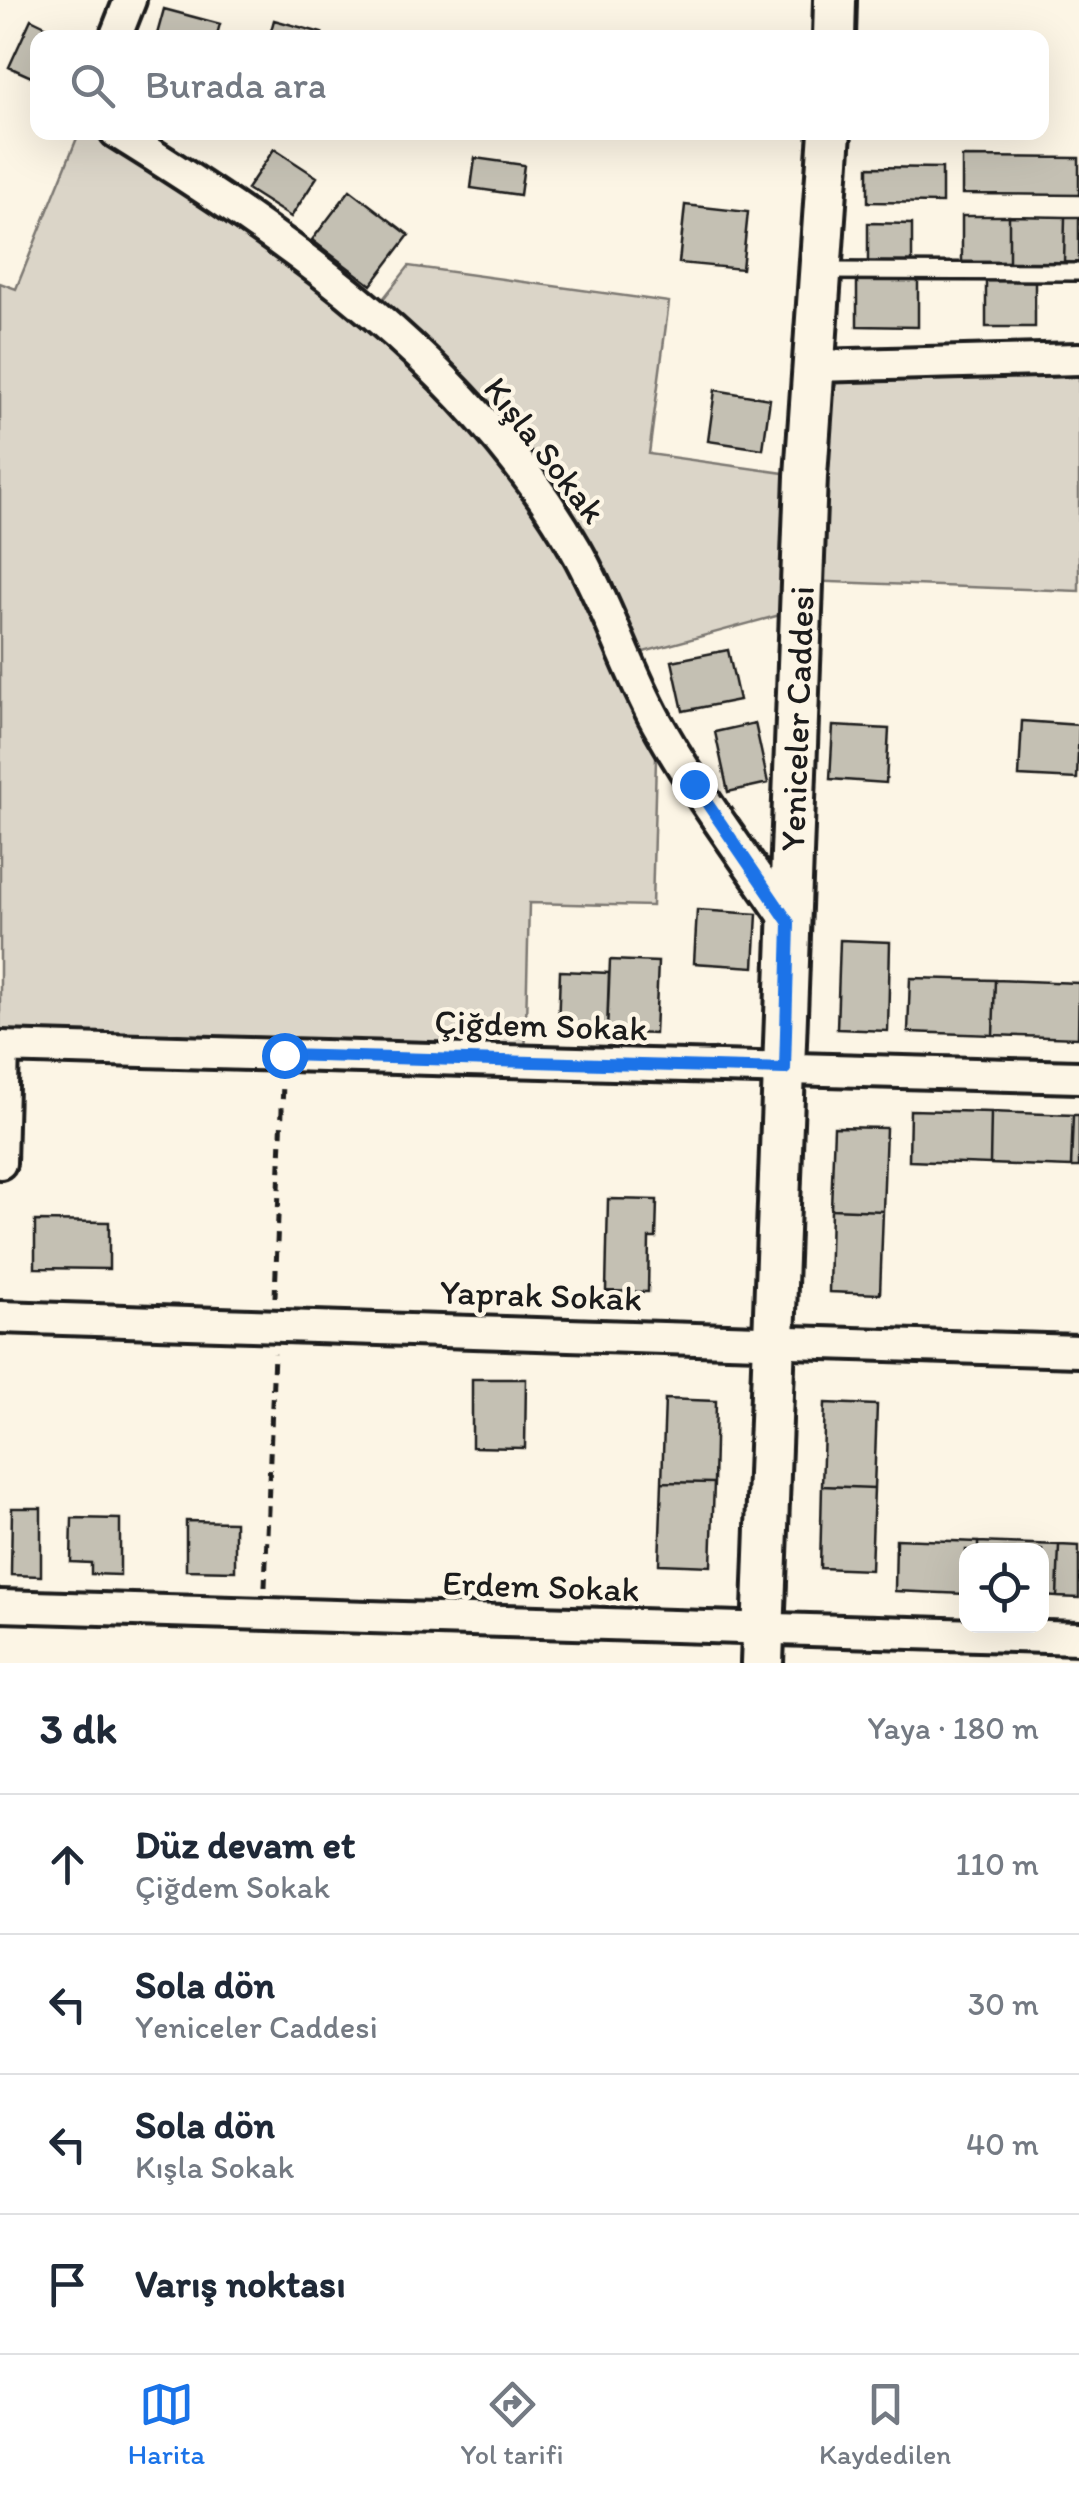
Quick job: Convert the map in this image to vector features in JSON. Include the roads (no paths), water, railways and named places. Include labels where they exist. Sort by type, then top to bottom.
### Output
[{"type":"street","points":[[118,30],[130,0]]},
{"type":"street","points":[[834,30],[835,0]]},
{"type":"street","name":"Kışla Sokak","points":[[129,140],[303,254],[365,306],[466,405],[508,454],[576,550],[657,722],[694,784],[789,923]]},
{"type":"street","name":"Yeniceler Caddesi","points":[[764,1647],[806,476],[829,140]]},
{"type":"street","points":[[814,366],[1079,359]]},
{"type":"street","points":[[0,1163],[2,1047]]},
{"type":"street","name":"Çiğdem Sokak","points":[[2,1047],[1079,1077]]},
{"type":"street","name":"Yaprak Sokak","points":[[0,1316],[1079,1351]]},
{"type":"street","name":"Erdem Sokak","points":[[0,1606],[764,1647],[1079,1638]]},
{"type":"lane","points":[[820,271],[1079,272]]}]
